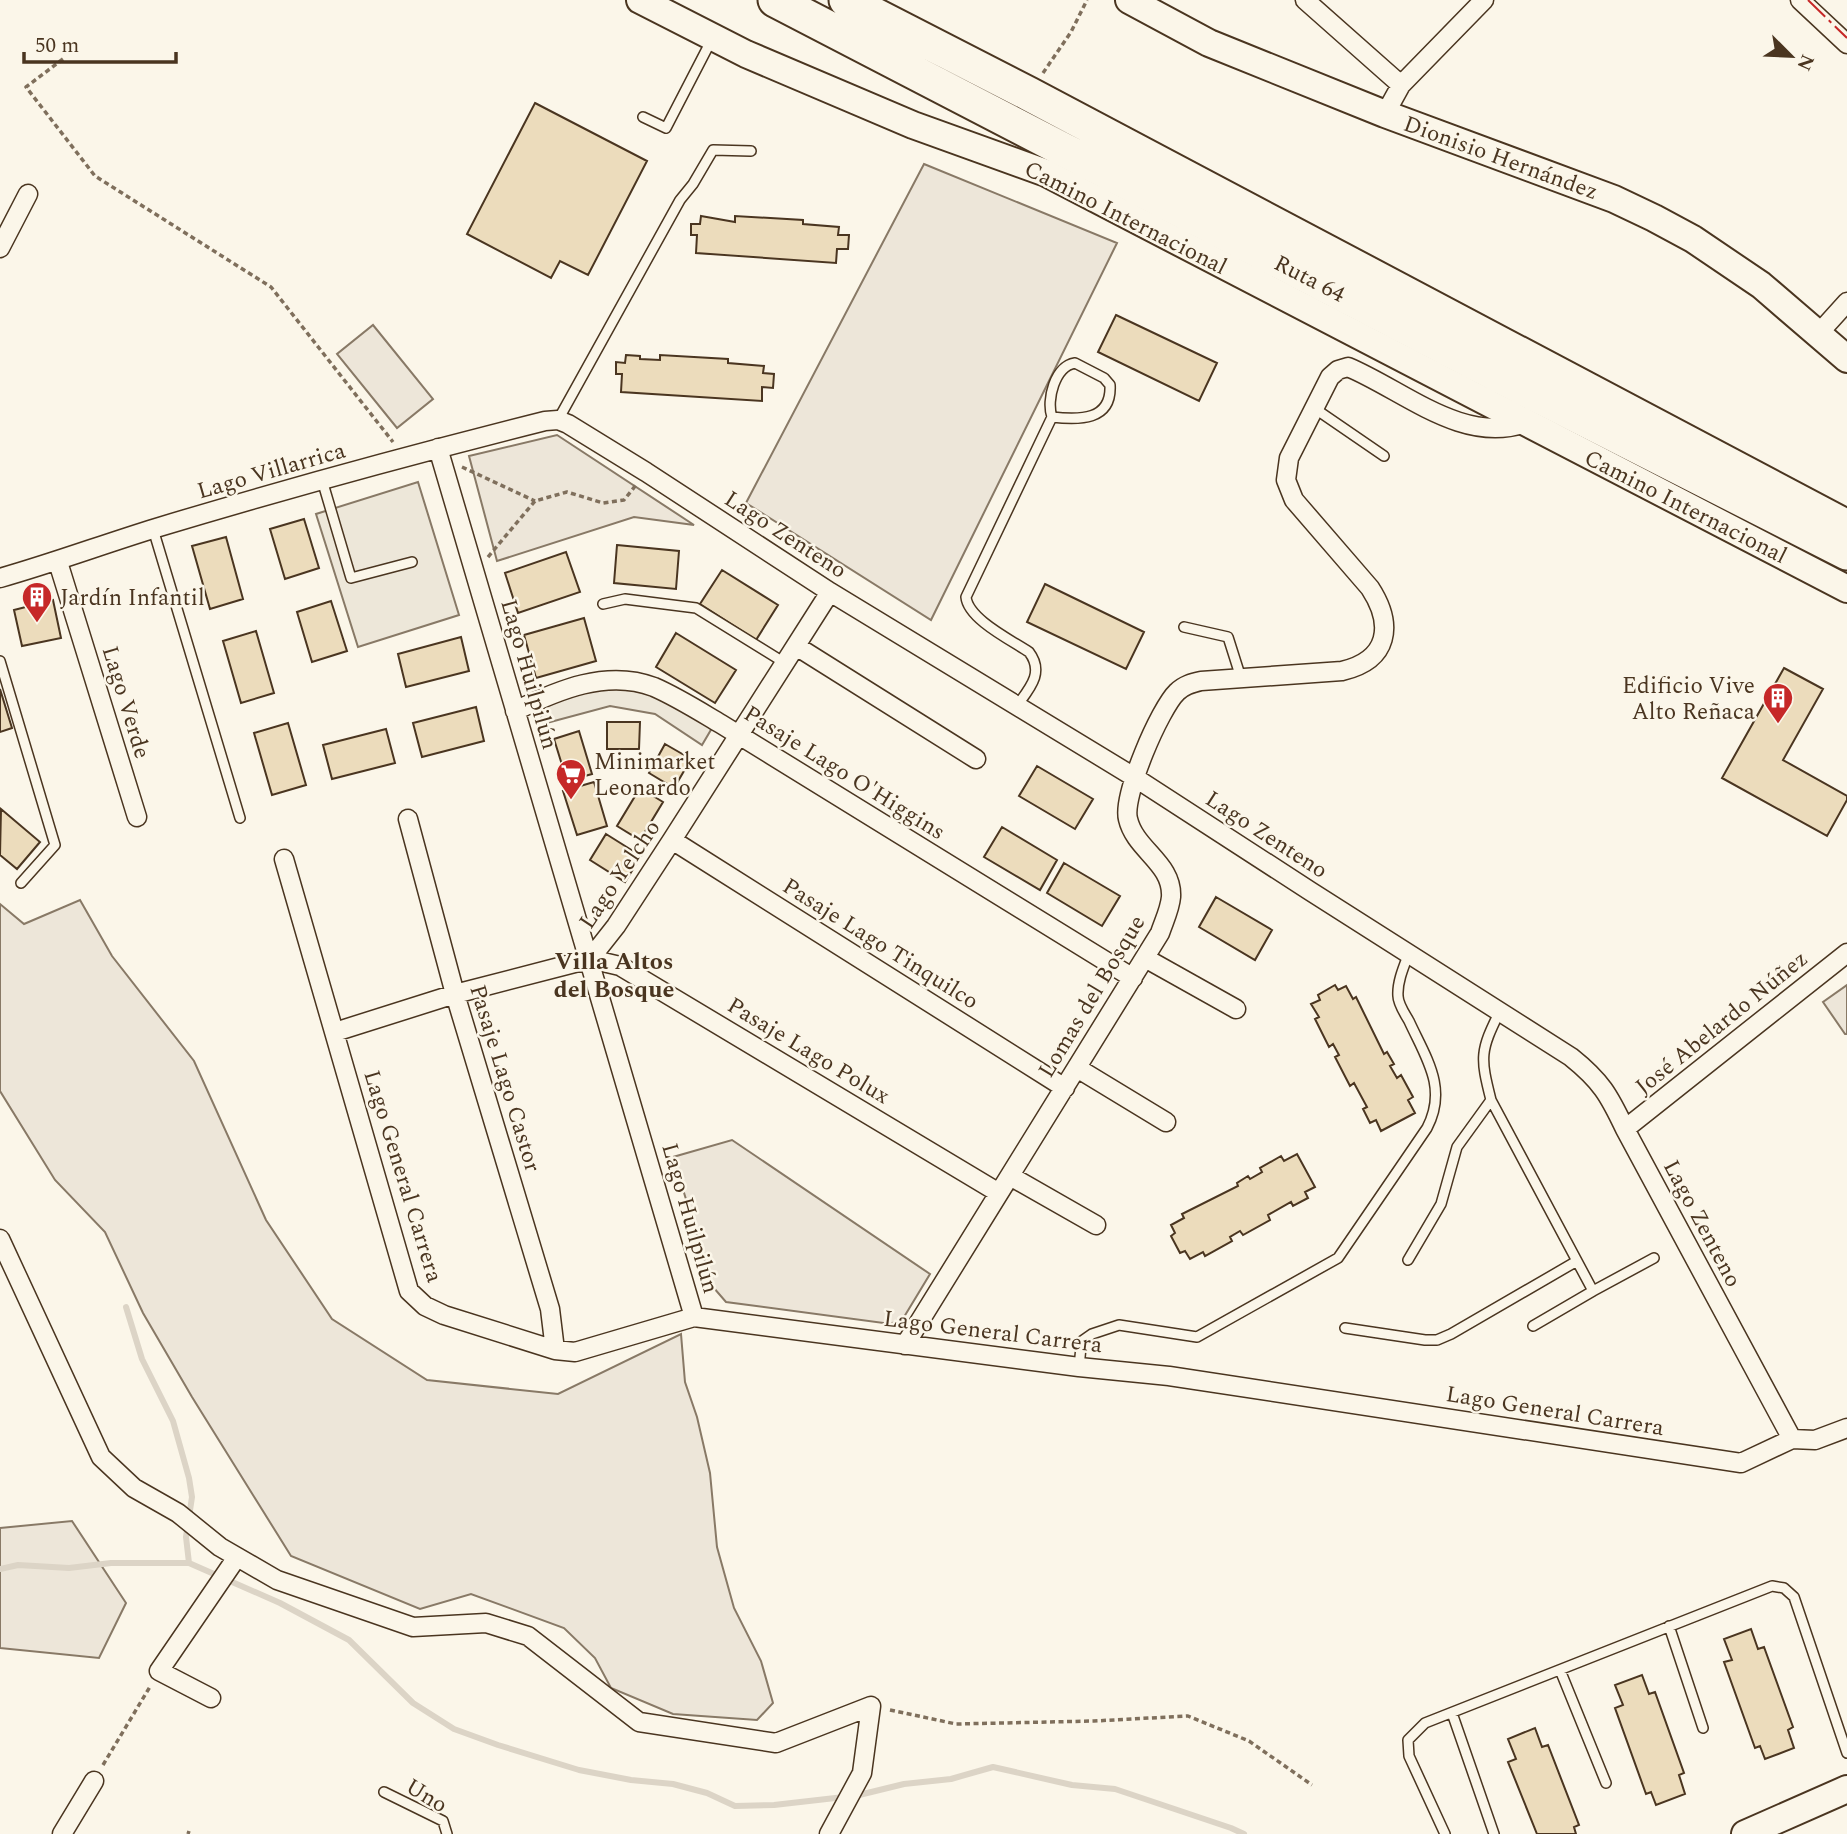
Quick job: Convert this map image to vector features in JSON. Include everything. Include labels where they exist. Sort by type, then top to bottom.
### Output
[{"type":"highway","name":"Ruta 64","points":[[775,0],[1847,554]]},
{"type":"highway","name":"Ruta 64","points":[[846,0],[1847,527]]},
{"type":"main road","name":"Camino Internacional","points":[[640,0],[746,54],[913,125],[1046,173],[1847,589]]},
{"type":"main road","name":"Dionisio Hernández","points":[[1129,0],[1209,44],[1385,114],[1603,195],[1654,218],[1728,261],[1761,285],[1847,359]]},
{"type":"main road","points":[[1745,1834],[1847,1789]]},
{"type":"street","points":[[1305,0],[1401,85]]},
{"type":"street","points":[[1385,114],[1401,85],[1484,0]]},
{"type":"street","points":[[1800,0],[1847,44]]},
{"type":"street","points":[[0,248],[28,194]]},
{"type":"street","points":[[1819,333],[1847,303]]},
{"type":"street","name":"Lomas del Bosque","points":[[905,1345],[1160,933],[1171,896],[1168,879],[1164,869],[1143,848],[1132,832],[1127,807],[1134,777],[1168,704],[1186,685],[1201,681],[1351,669],[1360,667],[1380,648],[1384,621],[1380,604],[1370,588],[1294,500],[1286,480],[1289,458],[1331,377],[1338,370],[1348,368],[1459,423],[1483,429],[1507,429],[1524,423]]},
{"type":"street","name":"Lago Villarrica","points":[[0,578],[58,562],[153,529],[322,480],[405,457],[440,453],[545,421],[558,420]]},
{"type":"street","name":"Lago Zenteno","points":[[558,420],[646,472],[830,592],[1134,777],[1571,1057],[1594,1076],[1609,1095],[1792,1439]]},
{"type":"street","name":"Lago Huilpilún","points":[[440,453],[694,1317]]},
{"type":"street","name":"Lago Verde","points":[[58,562],[136,817]]},
{"type":"street","name":"Lago Yelcho","points":[[335,1032],[455,994],[590,959],[616,926],[830,592]]},
{"type":"street","points":[[796,646],[976,759]]},
{"type":"street","name":"Pasaje Lago O'Higgins","points":[[515,710],[580,685],[613,679],[653,687],[738,735],[1133,978]]},
{"type":"street","name":"Pasaje Lago Castor","points":[[408,819],[455,994],[550,1309],[555,1350]]},
{"type":"street","name":"Pasaje Lago Tinquilco","points":[[672,840],[1065,1088]]},
{"type":"street","name":"Lago General Carrera","points":[[284,859],[408,1291],[425,1306],[444,1315],[555,1350],[575,1352],[694,1317],[1079,1367],[1169,1376],[1741,1463],[1792,1439],[1815,1440],[1847,1428]]},
{"type":"street","name":"José Abelardo Núñez","points":[[1625,1129],[1847,953]]},
{"type":"street","points":[[1145,958],[1236,1009]]},
{"type":"street","name":"Pasaje Lago Polux","points":[[590,959],[620,966],[999,1193]]},
{"type":"street","points":[[1077,1068],[1166,1122]]},
{"type":"street","points":[[1010,1176],[1096,1225]]},
{"type":"street","points":[[0,1239],[101,1457],[134,1488],[178,1513],[220,1546],[277,1580],[413,1627],[486,1623],[528,1636],[639,1722],[776,1743],[871,1706],[862,1773],[829,1834]]},
{"type":"street","points":[[212,1698],[159,1671],[237,1557]]},
{"type":"street","points":[[62,1834],[94,1781]]},
{"type":"lane","points":[[643,117],[666,128],[713,37]]},
{"type":"lane","points":[[558,420],[680,200],[713,150],[751,151]]},
{"type":"lane","points":[[1016,707],[1034,682],[1037,670],[1033,657],[974,615],[967,605],[966,597],[1052,417],[1049,399],[1061,369],[1067,364],[1075,363],[1104,378],[1110,385],[1108,402],[1101,411],[1076,420],[1052,417]]},
{"type":"lane","points":[[1314,408],[1384,456]]},
{"type":"lane","points":[[322,480],[351,578],[412,562]]},
{"type":"lane","points":[[153,529],[240,818]]},
{"type":"lane","points":[[603,604],[625,599],[696,608],[785,663]]},
{"type":"lane","points":[[1184,627],[1227,637],[1241,678]]},
{"type":"lane","points":[[0,661],[55,845],[21,883]]},
{"type":"lane","points":[[1079,1367],[1082,1344],[1093,1334],[1119,1325],[1197,1337],[1338,1258],[1435,1114],[1437,1099],[1434,1077],[1398,997],[1401,975],[1409,953]]},
{"type":"lane","points":[[1500,1011],[1483,1048],[1483,1066],[1491,1100],[1593,1291]]},
{"type":"lane","points":[[1408,1260],[1441,1204],[1457,1147],[1491,1100]]},
{"type":"lane","points":[[1533,1326],[1654,1258]]},
{"type":"lane","points":[[1345,1328],[1437,1340],[1577,1261]]},
{"type":"lane","points":[[1445,1834],[1409,1756],[1408,1740],[1425,1723],[1766,1588],[1778,1586],[1789,1592],[1797,1604],[1847,1753]]},
{"type":"lane","points":[[1669,1626],[1703,1728]]},
{"type":"lane","points":[[1560,1670],[1606,1783]]},
{"type":"lane","points":[[1452,1713],[1494,1834]]},
{"type":"lane","name":"Uno","points":[[384,1792],[443,1821],[447,1834]]},
{"type":"path","points":[[1029,94],[1071,32],[1087,0]]},
{"type":"path","points":[[63,59],[26,88],[95,176],[271,287],[405,457]]},
{"type":"path","points":[[440,453],[535,501]]},
{"type":"path","points":[[475,572],[535,501],[567,492],[603,503],[624,500],[646,472]]},
{"type":"path","points":[[94,1781],[159,1671]]},
{"type":"path","points":[[871,1706],[956,1724],[1188,1716],[1249,1741],[1312,1785]]},
{"type":"shaded area","points":[[924,164],[1117,243],[931,620],[746,503]]},
{"type":"shaded area","points":[[373,325],[433,399],[397,428],[337,354]]},
{"type":"shaded area","points":[[557,435],[694,525],[634,517],[497,561],[469,456]]},
{"type":"shaded area","points":[[418,482],[459,615],[358,647],[316,514]]},
{"type":"shaded area","points":[[607,686],[657,695],[712,728],[702,745],[655,714],[610,706],[543,724],[538,705]]},
{"type":"shaded area","points":[[80,900],[112,956],[194,1061],[266,1220],[332,1319],[427,1380],[558,1394],[681,1334],[685,1382],[697,1417],[710,1473],[717,1547],[734,1608],[761,1661],[773,1703],[757,1720],[673,1714],[611,1688],[595,1658],[564,1628],[471,1594],[420,1609],[291,1556],[143,1313],[105,1232],[55,1180],[0,1091],[0,904],[24,924]]},
{"type":"shaded area","points":[[1847,985],[1847,1034],[1845,1034],[1823,1002]]},
{"type":"shaded area","points":[[732,1140],[930,1274],[904,1317],[891,1324],[726,1302],[713,1287],[673,1157]]},
{"type":"shaded area","points":[[72,1521],[126,1603],[99,1658],[0,1648],[0,1528]]},
{"type":"building","points":[[535,103],[647,161],[588,275],[560,261],[551,278],[467,234]]},
{"type":"building","points":[[701,216],[735,222],[735,216],[803,220],[803,224],[839,227],[838,235],[849,235],[848,249],[837,249],[836,263],[696,253],[697,235],[691,235],[691,224],[700,224]]},
{"type":"building","points":[[1116,315],[1217,363],[1199,401],[1098,352]]},
{"type":"building","points":[[626,355],[660,360],[660,355],[728,359],[728,363],[764,366],[763,373],[774,374],[773,388],[762,387],[762,401],[621,392],[622,374],[616,374],[616,362],[625,363]]},
{"type":"building","points":[[304,519],[319,568],[285,579],[270,529]]},
{"type":"building","points":[[226,537],[243,599],[210,609],[192,546]]},
{"type":"building","points":[[617,545],[679,551],[676,589],[614,583]]},
{"type":"building","points":[[566,552],[580,592],[518,613],[505,573]]},
{"type":"building","points":[[722,570],[778,605],[756,640],[700,604]]},
{"type":"building","points":[[1045,584],[1144,632],[1126,669],[1027,622]]},
{"type":"building","name":"Jardín Infantil","points":[[53,600],[61,638],[22,646],[14,610]]},
{"type":"building","points":[[331,601],[347,651],[312,662],[297,612]]},
{"type":"building","points":[[584,618],[596,661],[536,678],[524,635]]},
{"type":"building","points":[[256,631],[274,693],[241,703],[223,641]]},
{"type":"building","points":[[676,633],[736,670],[715,703],[656,667]]},
{"type":"building","points":[[461,637],[469,671],[406,687],[398,654]]},
{"type":"building","name":"Edificio Vive Alto Reñaca","points":[[1784,668],[1823,689],[1783,760],[1847,796],[1827,836],[1722,778]]},
{"type":"building","points":[[0,689],[12,728],[0,732]]},
{"type":"building","points":[[476,707],[484,741],[422,757],[413,723]]},
{"type":"building","points":[[607,722],[640,722],[639,749],[607,749]]},
{"type":"building","points":[[288,723],[306,785],[272,795],[254,733]]},
{"type":"building","points":[[386,729],[395,763],[332,779],[323,745]]},
{"type":"building","points":[[579,731],[592,774],[567,781],[554,739]]},
{"type":"building","points":[[665,744],[691,759],[674,788],[649,773]]},
{"type":"building","points":[[1037,766],[1093,799],[1075,829],[1019,796]]},
{"type":"building","points":[[594,782],[607,826],[577,835],[563,791]]},
{"type":"building","points":[[640,788],[663,802],[640,840],[617,826]]},
{"type":"building","points":[[1,809],[40,842],[17,869],[0,855]]},
{"type":"building","points":[[1002,827],[1057,860],[1040,890],[984,857]]},
{"type":"building","points":[[606,834],[641,856],[625,882],[590,860]]},
{"type":"building","points":[[1064,863],[1120,896],[1102,926],[1047,893]]},
{"type":"building","points":[[1216,897],[1272,930],[1255,960],[1199,927]]},
{"type":"building","points":[[1335,985],[1338,990],[1346,986],[1353,999],[1356,997],[1384,1054],[1387,1052],[1394,1064],[1390,1066],[1397,1078],[1401,1075],[1413,1097],[1408,1100],[1415,1113],[1381,1131],[1376,1120],[1370,1123],[1363,1109],[1367,1107],[1354,1083],[1350,1086],[1335,1057],[1339,1055],[1333,1044],[1329,1047],[1315,1019],[1319,1017],[1311,1004],[1320,1000],[1318,995]]},
{"type":"building","points":[[1297,1154],[1315,1187],[1305,1192],[1308,1198],[1293,1206],[1291,1202],[1268,1215],[1270,1220],[1243,1235],[1240,1231],[1230,1237],[1232,1241],[1205,1256],[1203,1252],[1190,1259],[1185,1251],[1180,1253],[1171,1236],[1175,1233],[1171,1225],[1184,1218],[1182,1214],[1238,1186],[1237,1183],[1248,1176],[1250,1179],[1262,1172],[1260,1168],[1281,1156],[1284,1161]]},
{"type":"building","points":[[1751,1629],[1758,1649],[1764,1647],[1793,1727],[1788,1730],[1794,1748],[1765,1759],[1760,1746],[1755,1748],[1724,1662],[1732,1660],[1724,1639]]},
{"type":"building","points":[[1642,1675],[1649,1694],[1655,1692],[1684,1773],[1679,1775],[1685,1794],[1656,1805],[1651,1792],[1646,1794],[1615,1708],[1623,1705],[1615,1685]]},
{"type":"building","points":[[1535,1728],[1542,1747],[1548,1745],[1579,1825],[1574,1827],[1576,1834],[1537,1834],[1508,1762],[1516,1759],[1508,1739]]},
{"type":"waterway","points":[[126,1307],[142,1359],[173,1421],[189,1478],[192,1497],[186,1537],[189,1563]]},
{"type":"waterway","points":[[0,1569],[18,1565],[69,1568],[111,1563],[189,1563],[280,1603],[349,1640],[413,1703],[454,1729],[498,1745],[579,1770],[631,1780],[673,1784],[707,1793],[735,1806],[774,1805],[844,1797]]},
{"type":"waterway","points":[[855,1796],[904,1784],[951,1779],[993,1767],[1072,1785],[1115,1789],[1244,1834]]},
{"type":"power","points":[[1808,0],[1847,38]]},
{"type":"place","name":"Jardín Infantil","points":[[37,624]]},
{"type":"place","name":"Edificio Vive Alto Reñaca","points":[[1778,725]]},
{"type":"place","name":"Minimarket Leonardo","points":[[571,801]]},
{"type":"district","name":"Villa Altos del Bosque","points":[[614,975]]}]
